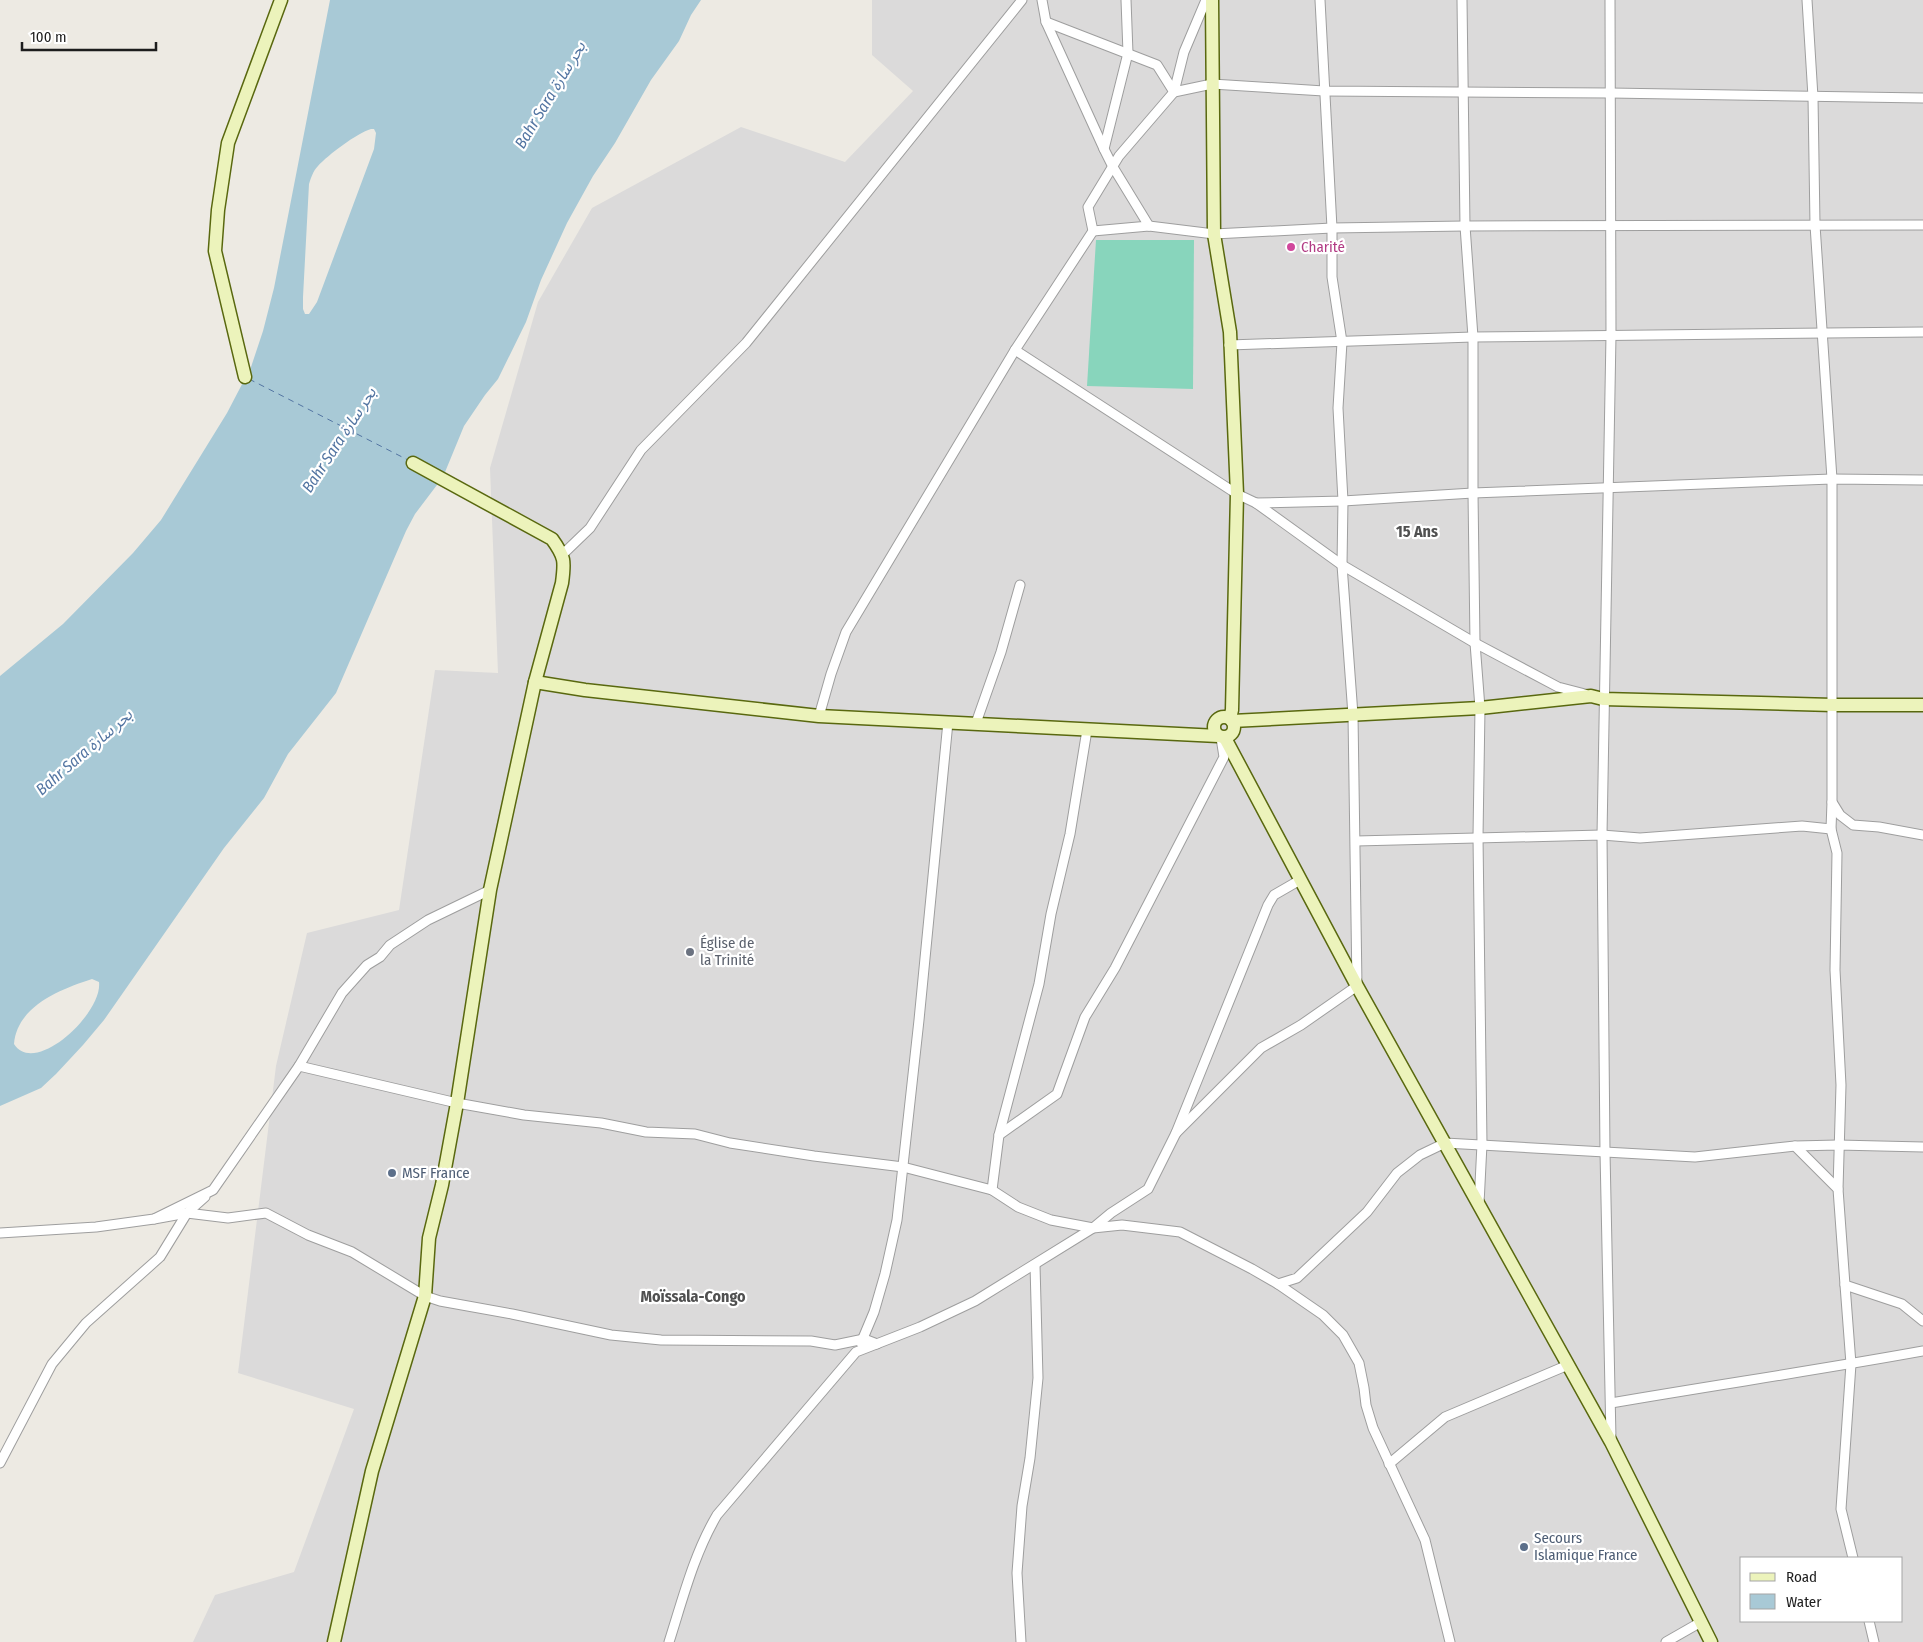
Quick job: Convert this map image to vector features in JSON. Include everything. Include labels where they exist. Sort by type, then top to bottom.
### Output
[{"type":"main road","points":[[245,378],[215,251],[218,210],[228,143],[281,0]]},
{"type":"main road","points":[[535,682],[585,690],[819,716],[1221,737],[1233,733],[1234,725],[1231,719],[1237,494],[1229,345],[1230,332],[1214,234],[1212,0]]},
{"type":"main road","points":[[334,1642],[372,1471],[425,1296],[429,1238],[442,1185],[457,1102],[490,890],[535,682],[562,583],[564,567],[562,554],[552,539],[413,463]]},
{"type":"main road","points":[[1231,719],[1480,708],[1597,697],[1832,705],[1923,705]]},
{"type":"main road","points":[[1221,737],[1612,1442],[1711,1642]]},
{"type":"street","points":[[562,554],[590,528],[641,450],[746,343],[1022,0]]},
{"type":"street","points":[[1042,0],[1046,22],[1104,149],[1149,226]]},
{"type":"street","points":[[1104,149],[1128,52],[1126,0]]},
{"type":"street","points":[[819,716],[846,632],[1016,350],[1093,231],[1088,207],[1119,156],[1174,92],[1184,52],[1206,0]]},
{"type":"street","points":[[1176,1133],[1262,1048],[1301,1025],[1358,986],[1353,715],[1342,565],[1342,501],[1338,408],[1342,342],[1332,277],[1332,228],[1320,0]]},
{"type":"street","points":[[1462,0],[1465,226],[1473,337],[1472,492],[1475,643],[1480,708],[1478,837],[1482,1144],[1479,1205]]},
{"type":"street","points":[[1610,0],[1611,335],[1608,488],[1597,697],[1602,834],[1605,1152],[1612,1442]]},
{"type":"street","points":[[1807,0],[1813,97],[1816,225],[1832,479],[1831,829],[1836,853],[1836,970],[1841,1084],[1838,1189],[1851,1364],[1841,1509],[1853,1557]]},
{"type":"street","points":[[1046,22],[1128,52],[1157,65],[1174,92]]},
{"type":"street","points":[[1174,92],[1212,84],[1324,91],[1464,91],[1923,98]]},
{"type":"street","points":[[1093,231],[1149,226],[1214,234],[1332,228],[1465,226],[1923,225]]},
{"type":"street","points":[[1229,345],[1473,337],[1923,332]]},
{"type":"street","points":[[1016,350],[1237,494],[1256,503],[1342,565],[1475,643],[1558,686],[1597,697]]},
{"type":"street","points":[[1256,503],[1342,501],[1472,492],[1832,479],[1923,480]]},
{"type":"street","points":[[976,723],[1001,652],[1020,585]]},
{"type":"street","points":[[669,1642],[696,1557],[704,1537],[717,1515],[856,1352],[864,1339],[874,1312],[897,1220],[948,722]]},
{"type":"street","points":[[992,1190],[999,1136],[1039,984],[1051,914],[1070,834],[1087,730]]},
{"type":"street","points":[[999,1136],[1058,1094],[1085,1017],[1115,968],[1224,757],[1221,737]]},
{"type":"street","points":[[1832,802],[1840,816],[1853,825],[1879,827],[1923,835]]},
{"type":"street","points":[[1356,841],[1602,834],[1640,838],[1802,826],[1831,829]]},
{"type":"street","points":[[856,1352],[975,1302],[1035,1266],[1148,1189],[1176,1133],[1268,905],[1274,895],[1300,880]]},
{"type":"street","points":[[0,1463],[52,1364],[86,1323],[160,1257],[187,1213],[213,1190],[299,1066],[342,993],[367,965],[380,957],[390,945],[428,920],[490,890]]},
{"type":"street","points":[[299,1066],[524,1116],[601,1123],[646,1132],[696,1134],[730,1143],[903,1167],[992,1190],[1018,1207],[1051,1220],[1093,1228],[1122,1225],[1180,1232],[1252,1268],[1323,1315],[1343,1335],[1359,1362],[1366,1406],[1372,1428],[1426,1540],[1450,1642]]},
{"type":"street","points":[[1278,1284],[1297,1278],[1366,1212],[1397,1173],[1420,1155],[1445,1143],[1695,1158],[1795,1146],[1923,1147]]},
{"type":"street","points":[[1795,1146],[1838,1189]]},
{"type":"street","points":[[154,1220],[213,1190]]},
{"type":"street","points":[[0,1233],[96,1227],[154,1220],[187,1213],[228,1218],[266,1213],[308,1235],[352,1252],[425,1296],[440,1301],[633,1338],[811,1341],[835,1344],[864,1339],[877,1344]]},
{"type":"street","points":[[1021,1642],[1016,1573],[1022,1506],[1030,1458],[1038,1378],[1035,1266]]},
{"type":"street","points":[[1845,1285],[1902,1304],[1923,1321]]},
{"type":"street","points":[[1611,1403],[1923,1351]]},
{"type":"street","points":[[1389,1464],[1445,1417],[1568,1365]]},
{"type":"street","points":[[1666,1642],[1701,1622]]},
{"type":"street","points":[[1869,1622],[1874,1642]]},
{"type":"shaded area","points":[[872,0],[1923,0],[1923,1642],[193,1642],[215,1595],[294,1572],[354,1409],[238,1373],[276,1066],[307,933],[399,910],[435,670],[498,673],[490,468],[538,302],[592,208],[741,127],[845,162],[913,91],[872,55]]},
{"type":"green space","points":[[1096,240],[1194,240],[1193,389],[1087,386]]},
{"type":"water","name":"Bahr Sara بحر سارة","points":[[330,0],[701,0],[691,15],[679,41],[651,80],[567,223],[541,280],[526,322],[498,379],[464,426],[443,477],[415,514],[406,531],[336,693],[288,754],[264,798],[224,848],[104,1020],[83,1045],[41,1088],[0,1106],[0,676],[63,624],[133,553],[161,520],[227,413],[251,367],[274,288]],"holes":[[[374,129],[376,133],[374,149],[317,302],[309,314],[305,314],[303,297],[309,184],[313,172],[329,156],[351,140]],[[92,979],[99,982],[97,995],[79,1024],[66,1037],[51,1047],[37,1053],[24,1052],[14,1044],[17,1031],[23,1019],[32,1009],[54,994]]]},
{"type":"ferry route","points":[[249,379],[408,460]]},
{"type":"place","name":"Charité","points":[[1291,247]]},
{"type":"place","name":"Église de la Trinité","points":[[690,952]]},
{"type":"place","name":"MSF France","points":[[392,1173]]},
{"type":"place","name":"Secours Islamique France","points":[[1524,1547]]},
{"type":"district","name":"15 Ans","points":[[1417,531]]},
{"type":"district","name":"Moïssala-Congo","points":[[693,1296]]}]
